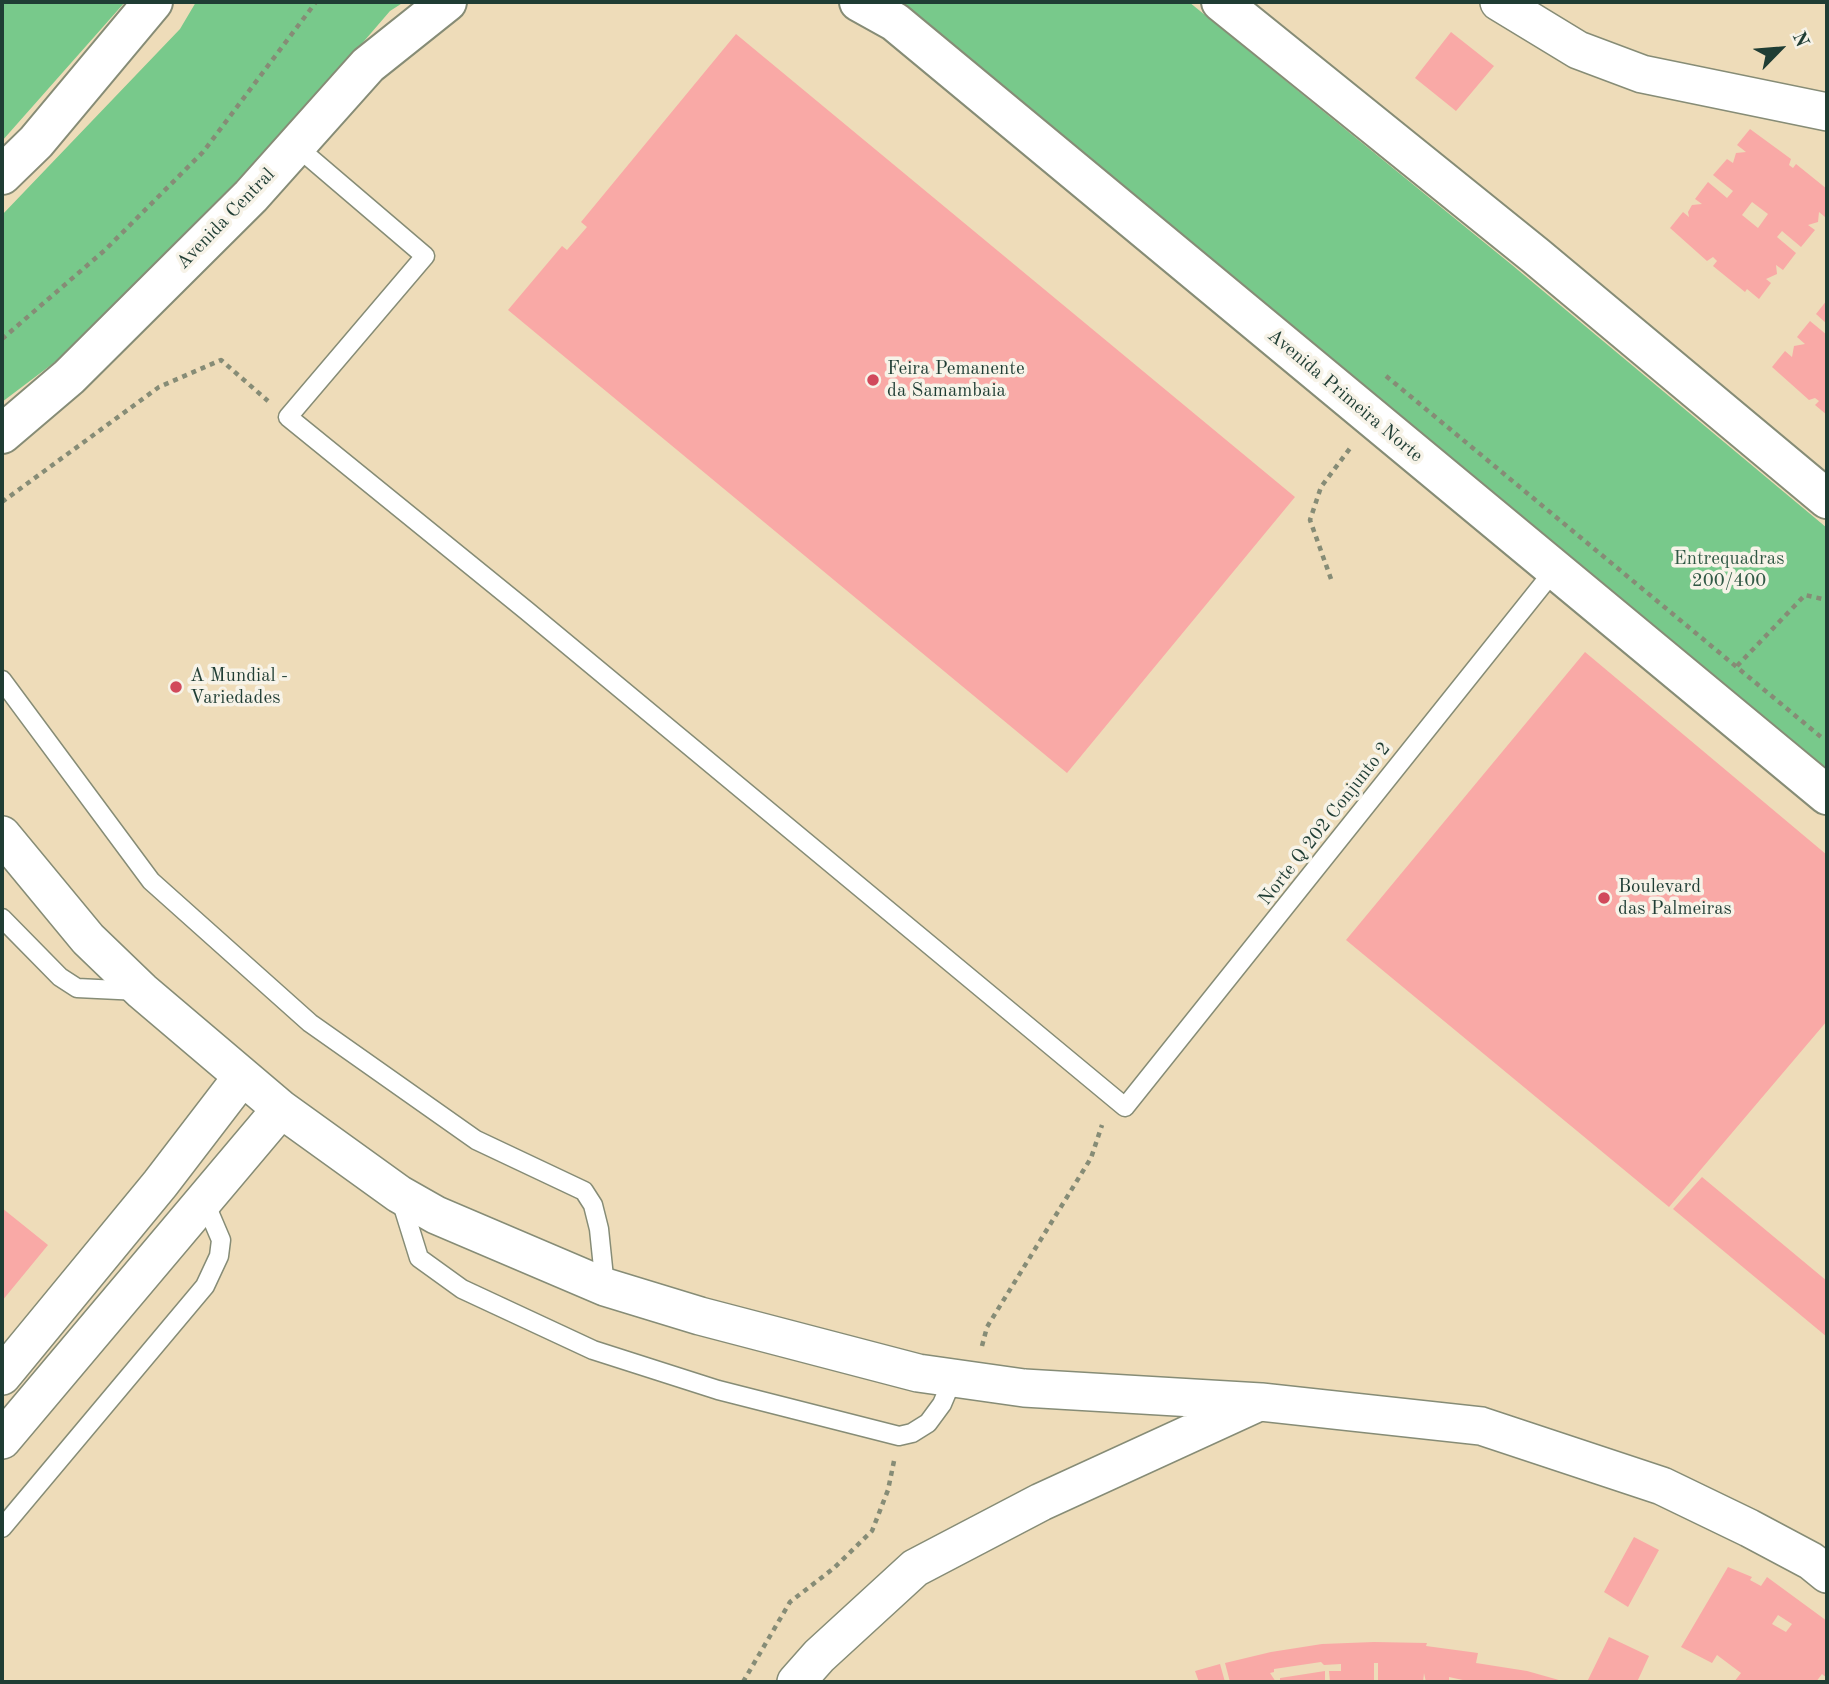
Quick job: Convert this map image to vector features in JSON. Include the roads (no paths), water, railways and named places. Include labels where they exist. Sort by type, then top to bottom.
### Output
[{"type":"main road","points":[[2,175],[36,142],[153,2]]},
{"type":"main road","name":"Avenida Central","points":[[2,434],[69,377],[251,196],[368,65],[447,2]]},
{"type":"main road","name":"Avenida Primeira Norte","points":[[859,2],[895,22],[1827,795]]},
{"type":"main road","points":[[1221,2],[1536,256],[1827,499]]},
{"type":"street","points":[[1500,2],[1578,50],[1642,74],[1827,112]]},
{"type":"street","points":[[2,835],[88,939],[142,991],[281,1110],[399,1194],[436,1215],[605,1287],[892,1367],[963,1380],[1024,1388],[1261,1402],[1481,1426],[1662,1486],[1811,1561],[1827,1574]]},
{"type":"street","points":[[2,1377],[160,1184],[242,1077]]},
{"type":"street","points":[[2,1440],[281,1110]]},
{"type":"street","points":[[796,1682],[837,1639],[915,1568],[1041,1502],[1261,1402]]},
{"type":"lane","name":"Norte Q 202 Conjunto 2","points":[[295,145],[425,256],[288,418],[527,611],[1125,1107],[1556,568]]},
{"type":"lane","points":[[2,680],[150,881],[310,1023],[476,1140],[584,1191],[593,1205],[599,1229],[605,1287]]},
{"type":"lane","points":[[2,918],[60,976],[77,988],[142,991]]},
{"type":"lane","points":[[399,1194],[419,1258],[461,1289],[593,1350],[718,1390],[898,1436],[912,1433],[928,1423],[963,1380]]},
{"type":"lane","points":[[2,1528],[205,1286],[219,1256],[221,1240],[204,1200]]},
{"type":"place","name":"Feira Pemanente da Samambaia","points":[[873,380]]},
{"type":"place","name":"A Mundial - Variedades","points":[[176,687]]},
{"type":"place","name":"Boulevard das Palmeiras","points":[[1604,898]]},
{"type":"park label","name":"Entrequadras 200/400","points":[[1729,570]]}]
